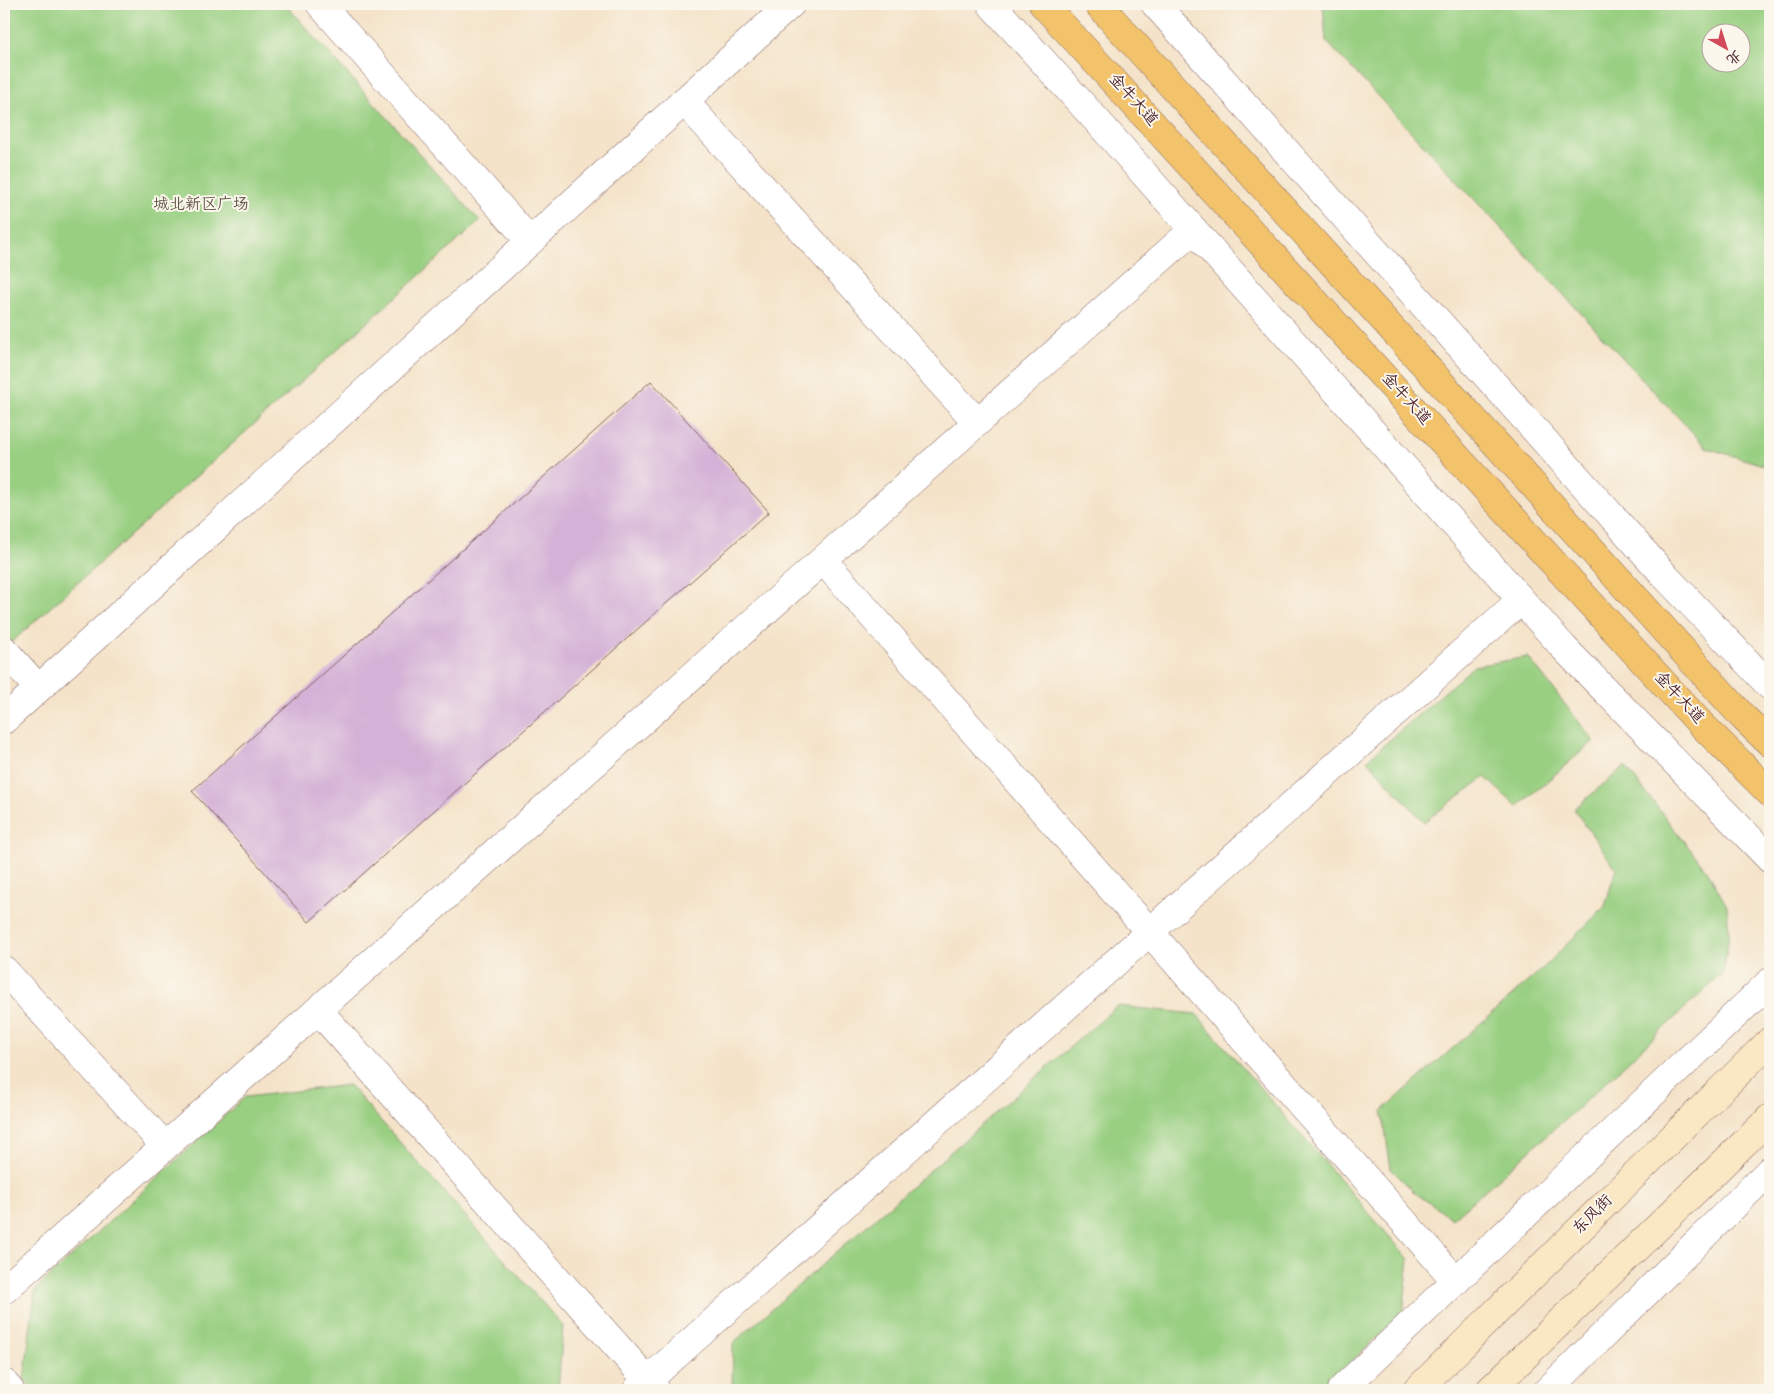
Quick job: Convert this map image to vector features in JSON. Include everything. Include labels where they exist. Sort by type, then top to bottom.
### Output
[{"type":"main road","name":"金牛大道","points":[[1043,4],[1698,721],[1770,793]]},
{"type":"main road","points":[[1098,4],[1744,718],[1770,743]]},
{"type":"main road","name":"东风街","points":[[1417,1390],[1770,1041]]},
{"type":"main road","points":[[1490,1390],[1770,1118]]},
{"type":"street","points":[[320,4],[530,240]]},
{"type":"street","points":[[4,720],[791,4]]},
{"type":"street","points":[[991,4],[1570,655],[1770,859]]},
{"type":"street","points":[[1155,4],[1668,578],[1770,686]]},
{"type":"street","points":[[684,101],[977,422]]},
{"type":"street","points":[[4,1290],[1193,230]]},
{"type":"street","points":[[822,560],[1456,1281]]},
{"type":"street","points":[[318,1010],[647,1387],[1149,932],[1521,600]]},
{"type":"street","points":[[4,650],[38,688]]},
{"type":"street","points":[[4,970],[165,1146]]},
{"type":"street","points":[[1341,1390],[1770,982]]},
{"type":"street","points":[[1548,1390],[1770,1170]]},
{"type":"street","points":[[4,1383],[10,1390]]},
{"type":"green space","name":"城北新区广场","points":[[4,4],[285,4],[480,221],[12,642],[4,633]]},
{"type":"green space","points":[[1323,4],[1770,4],[1770,467],[1707,448],[1326,41]]},
{"type":"green space","points":[[1528,657],[1594,741],[1517,807],[1485,777],[1424,822],[1367,760],[1474,666]]},
{"type":"green space","points":[[1625,766],[1708,872],[1727,906],[1729,936],[1723,973],[1577,1109],[1452,1219],[1414,1192],[1391,1169],[1382,1111],[1542,969],[1605,906],[1616,869],[1574,809]]},
{"type":"green space","points":[[1117,1006],[1196,1014],[1409,1259],[1403,1314],[1321,1390],[732,1390],[733,1343]]},
{"type":"green space","points":[[349,1085],[563,1326],[558,1390],[34,1390],[24,1380],[35,1290],[245,1097]]},
{"type":"building","points":[[651,381],[769,512],[309,922],[192,791]]}]
